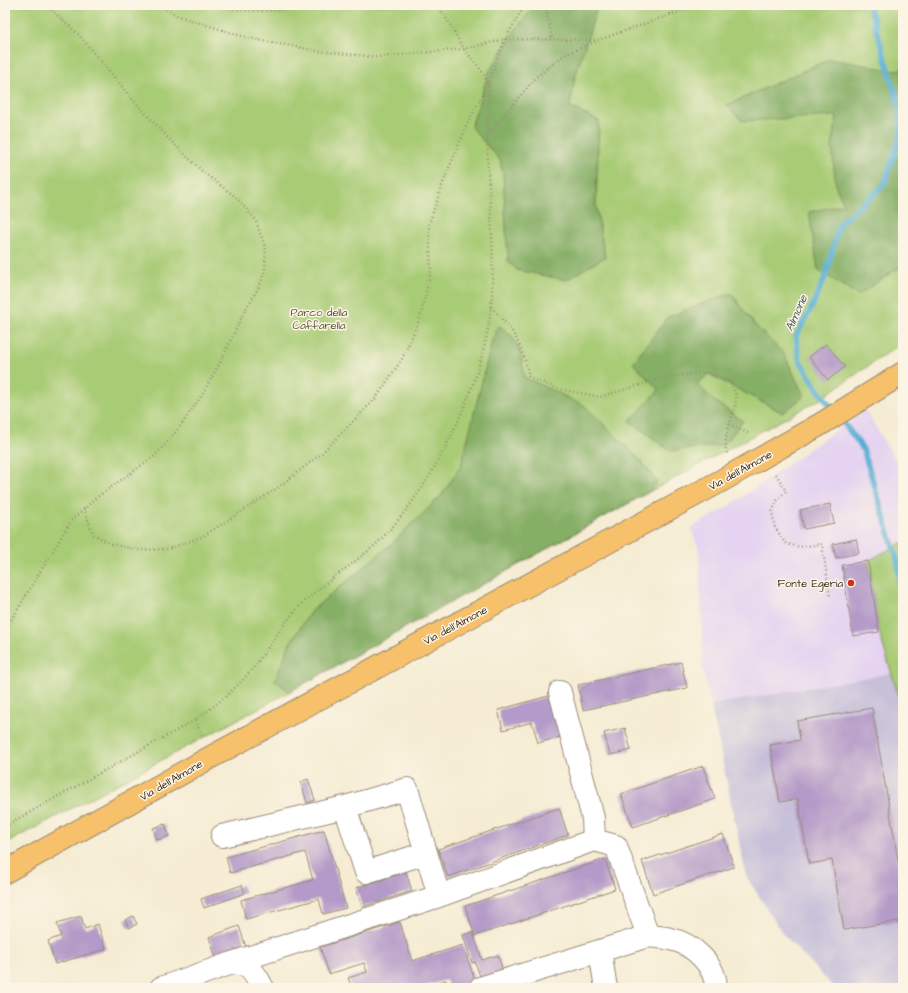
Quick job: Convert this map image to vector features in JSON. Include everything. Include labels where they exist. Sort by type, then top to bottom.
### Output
[{"type":"main road","name":"Via dell'Almone","points":[[5,872],[211,757],[738,471],[846,409],[903,372]]},
{"type":"lane","points":[[560,692],[593,818],[594,840]]},
{"type":"lane","points":[[222,836],[345,807],[407,789],[439,896]]},
{"type":"lane","points":[[345,807],[366,872],[426,853]]},
{"type":"lane","points":[[161,988],[232,963],[439,896],[594,840],[616,846],[648,936]]},
{"type":"lane","points":[[480,988],[648,936],[671,939],[689,947],[704,959],[712,969],[716,980],[716,988]]},
{"type":"lane","points":[[600,950],[606,988]]},
{"type":"lane","points":[[232,963],[249,966],[263,988]]},
{"type":"path","points":[[5,630],[70,521],[84,508],[156,455],[179,428],[200,398],[221,361],[243,314],[260,285],[265,270],[266,250],[255,218],[237,198],[203,172],[174,144],[133,100],[79,35],[46,5]]},
{"type":"path","points":[[159,5],[178,16],[248,38],[318,51],[376,57],[464,49],[505,39],[552,38],[599,40]]},
{"type":"path","points":[[214,5],[232,10],[281,10],[315,5]]},
{"type":"path","points":[[5,826],[195,720],[219,703],[248,673],[280,628],[306,599],[361,557],[386,535],[410,508],[446,446],[479,365],[486,340],[491,306],[493,245],[488,162],[488,84],[475,62],[464,49],[445,14],[436,5]]},
{"type":"path","points":[[84,508],[93,534],[111,544],[139,550],[168,549],[202,537],[232,519],[282,485],[320,454],[376,398],[402,359],[420,318],[431,271],[429,224],[444,180],[466,127],[488,84],[505,39],[525,5]]},
{"type":"path","points":[[545,5],[552,38]]},
{"type":"path","points":[[670,15],[678,5]]},
{"type":"path","points":[[488,135],[536,77],[564,55],[599,40],[698,5]]},
{"type":"path","points":[[491,306],[510,326],[524,357],[529,376],[558,390],[600,397],[666,377],[709,372],[730,381],[736,397],[729,424],[726,451],[738,471]]},
{"type":"path","points":[[729,424],[750,434]]},
{"type":"path","points":[[776,474],[786,491],[778,500],[772,512],[775,527],[785,543],[799,547],[822,544],[830,596]]},
{"type":"shaded area","points":[[865,410],[903,472],[903,542],[868,561],[891,673],[711,705],[703,668],[699,549],[691,528],[728,507]]},
{"type":"shaded area","points":[[891,673],[903,711],[903,988],[834,988],[783,934],[746,876],[711,705]]},
{"type":"green space","name":"Parco della Caffarella","points":[[5,5],[903,5],[903,342],[819,400],[649,492],[289,692],[5,844]]},
{"type":"green space","points":[[535,5],[598,5],[575,77],[570,107],[599,121],[596,206],[605,257],[566,280],[517,270],[508,261],[503,176],[500,160],[471,127],[489,72],[516,29]]},
{"type":"green space","points":[[830,59],[891,70],[903,69],[903,265],[858,295],[818,270],[809,212],[844,204],[836,188],[832,147],[837,116],[742,121],[727,105]]},
{"type":"green space","points":[[731,293],[755,325],[784,354],[804,396],[783,413],[709,374],[697,384],[713,400],[743,421],[724,445],[670,451],[630,421],[659,390],[633,363],[668,317]]},
{"type":"green space","points":[[499,326],[506,330],[515,341],[522,362],[524,377],[585,406],[641,461],[657,482],[649,492],[289,692],[275,680],[290,643],[311,611],[389,546],[441,496],[461,466],[493,337]]},
{"type":"green space","points":[[903,542],[903,711],[879,632],[868,561]]},
{"type":"building","points":[[826,344],[845,367],[828,380],[809,357]]},
{"type":"building","points":[[830,504],[834,523],[804,529],[800,510]]},
{"type":"building","points":[[856,539],[859,553],[836,558],[833,544]]},
{"type":"building","points":[[868,561],[879,632],[853,636],[842,565]]},
{"type":"building","points":[[681,662],[687,688],[583,710],[578,685]]},
{"type":"building","points":[[552,695],[563,736],[538,743],[532,722],[503,730],[498,710]]},
{"type":"building","points":[[872,708],[903,889],[903,944],[898,921],[844,930],[832,860],[809,864],[798,799],[780,802],[770,745],[800,740],[797,721]]},
{"type":"building","points":[[625,728],[631,750],[610,755],[604,733]]},
{"type":"building","points":[[703,766],[715,799],[633,827],[621,794]]},
{"type":"building","points":[[308,779],[315,800],[307,803],[301,782]]},
{"type":"building","points":[[559,808],[568,835],[448,877],[438,849]]},
{"type":"building","points":[[165,824],[169,836],[157,840],[153,828]]},
{"type":"building","points":[[324,830],[346,908],[323,914],[319,899],[246,919],[241,900],[313,880],[305,852],[230,873],[226,857]]},
{"type":"building","points":[[723,834],[734,867],[653,894],[642,861]]},
{"type":"building","points":[[605,859],[615,889],[475,936],[465,906]]},
{"type":"building","points":[[406,872],[412,891],[362,907],[356,888]]},
{"type":"building","points":[[242,885],[245,893],[204,908],[201,899]]},
{"type":"building","points":[[81,916],[85,929],[98,924],[106,949],[55,964],[48,941],[61,936],[57,923]]},
{"type":"building","points":[[133,916],[137,924],[129,928],[125,920]]},
{"type":"building","points":[[400,922],[412,961],[463,945],[475,981],[452,988],[449,988],[446,980],[419,988],[352,988],[348,978],[367,972],[364,963],[329,974],[320,947]]},
{"type":"building","points":[[239,926],[247,950],[217,961],[209,937]]},
{"type":"building","points":[[473,932],[482,960],[498,955],[503,972],[481,979],[475,962],[472,963],[463,935]]},
{"type":"waterway","name":"Almone","points":[[834,411],[818,390],[799,359],[796,336],[813,305],[826,275],[839,224],[884,185],[901,134],[900,109],[869,5]]},
{"type":"waterway","name":"Almone","points":[[840,418],[863,449],[898,562],[903,636]]},
{"type":"place","name":"Fonte Egeria","points":[[851,583]]}]
